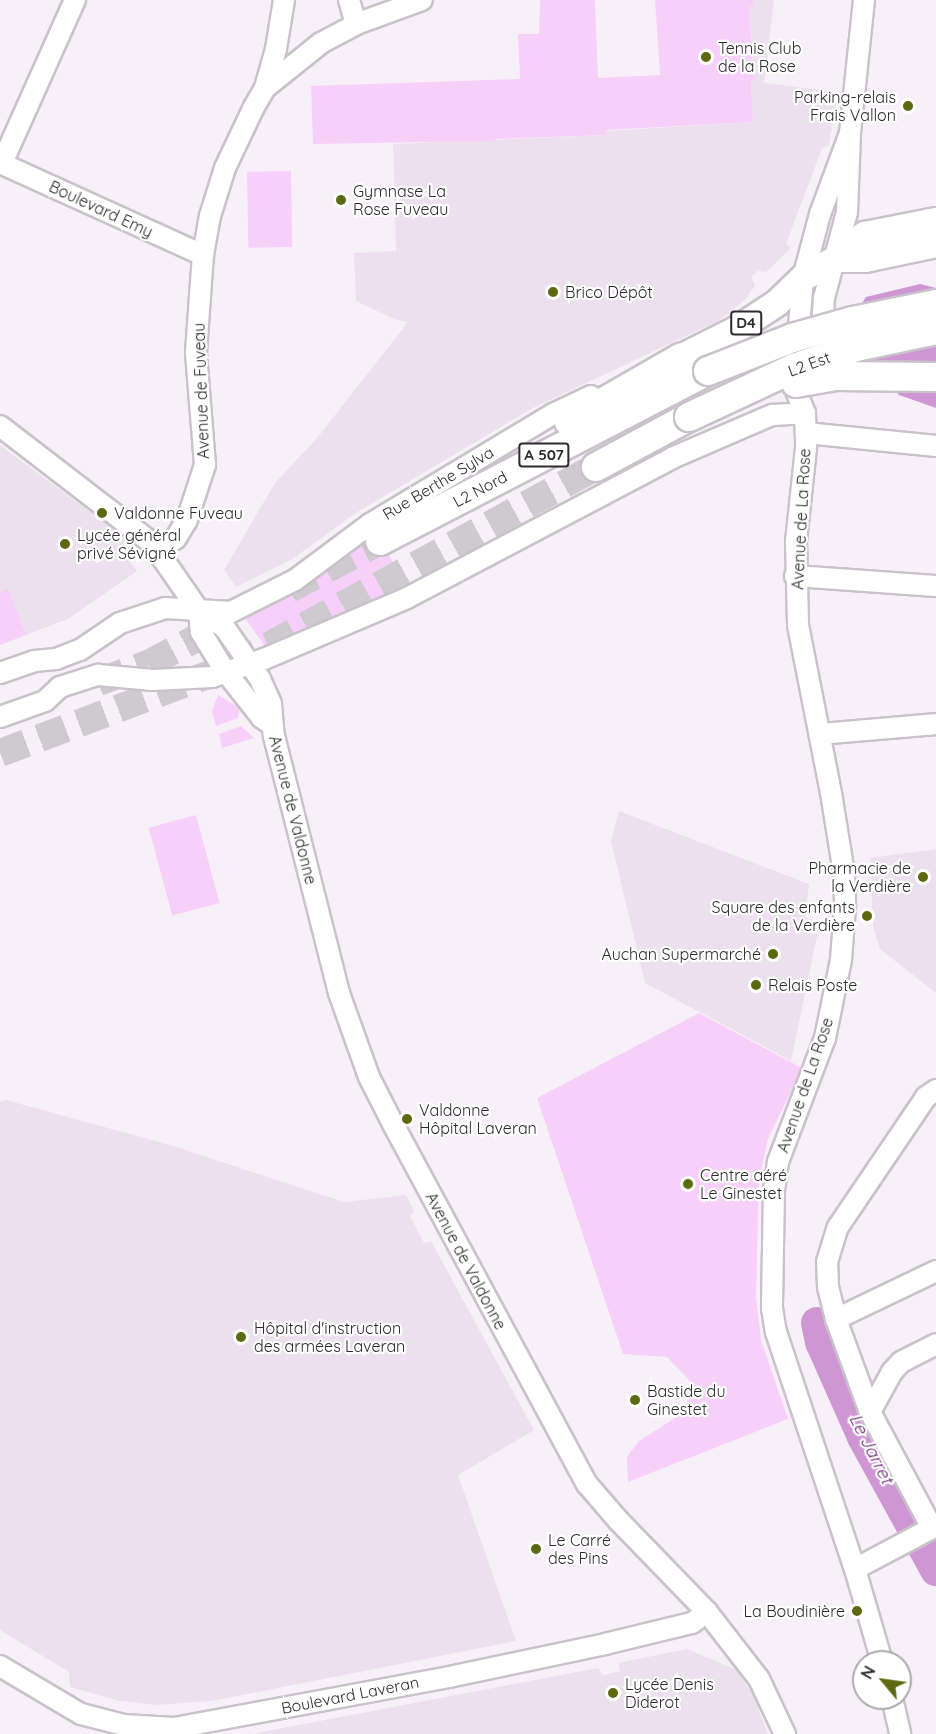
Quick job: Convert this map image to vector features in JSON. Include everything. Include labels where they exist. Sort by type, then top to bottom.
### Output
[{"type":"highway","name":"L2 Est","points":[[708,371],[792,338],[853,321],[936,304]]},
{"type":"highway","name":"L2 Est","points":[[689,417],[794,368],[856,348],[936,330]]},
{"type":"highway","name":"L2 Nord","points":[[681,357],[405,518],[380,541],[708,371]]},
{"type":"highway","points":[[689,417],[807,380],[867,375],[936,377]]},
{"type":"highway","name":"A 507","points":[[596,467],[689,417]]},
{"type":"main road","points":[[836,259],[865,235],[936,220]]},
{"type":"main road","points":[[836,259],[865,259],[936,244]]},
{"type":"main road","name":"D4","points":[[803,279],[836,259]]},
{"type":"main road","name":"Rue Berthe Sylva","points":[[681,357],[736,330],[777,303],[803,279]]},
{"type":"street","points":[[1,163],[75,0]]},
{"type":"street","points":[[265,88],[276,49],[284,0]]},
{"type":"street","points":[[349,0],[356,24]]},
{"type":"street","name":"Avenue de Fuveau","points":[[159,551],[176,538],[187,520],[205,465],[196,352],[202,255],[210,216],[225,168],[265,88],[321,43],[356,24],[422,0]]},
{"type":"street","points":[[805,412],[817,389],[824,298],[847,212],[850,133],[864,0]]},
{"type":"street","points":[[805,412],[794,386],[803,279],[820,214],[850,133]]},
{"type":"street","name":"Boulevard Emy","points":[[1,163],[202,255]]},
{"type":"street","name":"Rue Berthe Sylva","points":[[199,611],[231,612],[295,580],[370,524],[553,414],[681,357]]},
{"type":"street","points":[[0,717],[45,701],[60,687],[98,675],[153,680],[212,677],[250,664],[407,598],[672,458],[772,414],[805,412]]},
{"type":"street","name":"Avenue de La Rose","points":[[805,412],[806,432],[795,576],[798,625],[844,873],[845,907],[841,960],[825,1038],[778,1162],[774,1190],[772,1308],[776,1332],[790,1377],[855,1569],[879,1650]]},
{"type":"street","points":[[0,426],[134,528],[159,551],[199,611]]},
{"type":"street","points":[[806,432],[936,446]]},
{"type":"street","points":[[795,576],[936,586]]},
{"type":"street","name":"D4","points":[[0,673],[72,653],[120,623],[165,608],[180,607],[199,611]]},
{"type":"street","name":"Avenue de Valdonne","points":[[199,611],[225,628],[250,664],[271,704],[271,724],[339,993],[369,1077],[465,1261],[587,1484],[618,1520],[707,1612],[759,1679],[785,1734]]},
{"type":"street","name":"Avenue de Valdonne","points":[[199,611],[201,632],[225,671],[262,718],[271,724]]},
{"type":"street","points":[[820,734],[936,724]]},
{"type":"street","points":[[855,1569],[929,1530],[870,1412],[836,1319],[828,1287],[827,1262],[838,1227],[926,1097],[936,1090]]},
{"type":"street","points":[[836,1319],[936,1271]]},
{"type":"street","points":[[870,1412],[892,1372],[901,1362],[936,1344]]},
{"type":"street","name":"Boulevard Laveran","points":[[0,1666],[81,1714],[124,1725],[174,1728],[449,1677],[604,1644],[692,1623],[707,1612]]},
{"type":"street","points":[[895,1710],[900,1734]]},
{"type":"shaded area","name":"Tennis Club de la Rose","points":[[540,0],[595,0],[598,78],[660,75],[655,0],[753,0],[753,6],[749,6],[754,81],[751,82],[753,122],[607,130],[606,135],[495,139],[495,141],[313,144],[311,86],[520,79],[518,34],[539,34]]},
{"type":"shaded area","name":"Brico Dépôt","points":[[753,0],[774,0],[764,83],[838,92],[829,145],[822,149],[786,244],[791,248],[766,272],[758,271],[751,277],[755,285],[746,299],[718,321],[531,409],[356,513],[291,560],[236,587],[224,570],[275,483],[317,438],[408,322],[394,319],[356,301],[354,253],[396,251],[393,144],[606,135],[606,131],[753,122],[751,81],[754,81],[749,6],[753,5]]},
{"type":"shaded area","points":[[291,171],[292,247],[248,248],[247,172]]},
{"type":"shaded area","points":[[920,284],[936,288],[936,408],[899,395],[870,356],[858,309],[866,297]]},
{"type":"shaded area","name":"Lycée général privé Sévigné","points":[[0,445],[129,541],[130,562],[137,571],[68,619],[0,645]]},
{"type":"shaded area","points":[[375,527],[407,590],[378,603],[358,607],[267,649],[244,617],[299,588]]},
{"type":"shaded area","points":[[8,588],[26,635],[0,645],[0,592]]},
{"type":"shaded area","points":[[218,695],[240,708],[238,718],[216,726],[212,711]]},
{"type":"shaded area","points":[[241,726],[254,738],[222,748],[219,734]]},
{"type":"shaded area","points":[[619,811],[809,884],[805,918],[820,922],[791,1061],[645,983],[611,841]]},
{"type":"shaded area","points":[[196,815],[220,903],[172,916],[149,828]]},
{"type":"shaded area","points":[[936,849],[936,993],[880,949],[873,927],[870,858]]},
{"type":"shaded area","points":[[699,1013],[802,1068],[768,1139],[759,1180],[756,1296],[761,1340],[788,1419],[628,1482],[627,1457],[639,1441],[686,1411],[690,1381],[667,1357],[623,1354],[537,1098]]},
{"type":"shaded area","name":"Hôpital d'instruction des armées Laveran","points":[[6,1100],[170,1145],[344,1202],[406,1195],[414,1211],[410,1216],[424,1243],[431,1241],[534,1430],[458,1475],[516,1641],[212,1701],[156,1705],[120,1701],[70,1687],[69,1672],[0,1630],[0,1102]]},
{"type":"shaded area","name":"Lycée Denis Diderot","points":[[687,1649],[737,1670],[753,1695],[768,1734],[251,1734],[598,1668],[603,1675],[620,1671],[618,1663]]},
{"type":"waterway","name":"Le Jarret","points":[[817,1323],[821,1342],[863,1437],[936,1570]]},
{"type":"tunnel","points":[[0,753],[232,666],[596,467]]},
{"type":"tunnel","points":[[289,589],[380,541]]},
{"type":"tunnel","points":[[98,682],[148,664],[227,622]]},
{"type":"place","name":"Tennis Club de la Rose","points":[[706,57]]},
{"type":"place","name":"Parking-relais Frais Vallon","points":[[908,106]]},
{"type":"place","name":"Gymnase La Rose Fuveau","points":[[341,200]]},
{"type":"place","name":"Brico Dépôt","points":[[553,292]]},
{"type":"place","name":"Valdonne Fuveau","points":[[102,513]]},
{"type":"place","name":"Lycée général privé Sévigné","points":[[65,544]]},
{"type":"place","name":"Pharmacie de la Verdière","points":[[923,877]]},
{"type":"place","name":"Square des enfants de la Verdière","points":[[867,916]]},
{"type":"place","name":"Auchan Supermarché","points":[[773,954]]},
{"type":"place","name":"Relais Poste","points":[[756,985]]},
{"type":"place","name":"Valdonne Hôpital Laveran","points":[[407,1119]]},
{"type":"place","name":"Centre aéré Le Ginestet","points":[[688,1184]]},
{"type":"place","name":"Hôpital d'instruction des armées Laveran","points":[[241,1337]]},
{"type":"place","name":"Bastide du Ginestet","points":[[635,1400]]},
{"type":"place","name":"Le Carré des Pins","points":[[536,1549]]},
{"type":"place","name":"La Boudinière","points":[[857,1611]]},
{"type":"place","name":"Lycée Denis Diderot","points":[[613,1693]]}]
